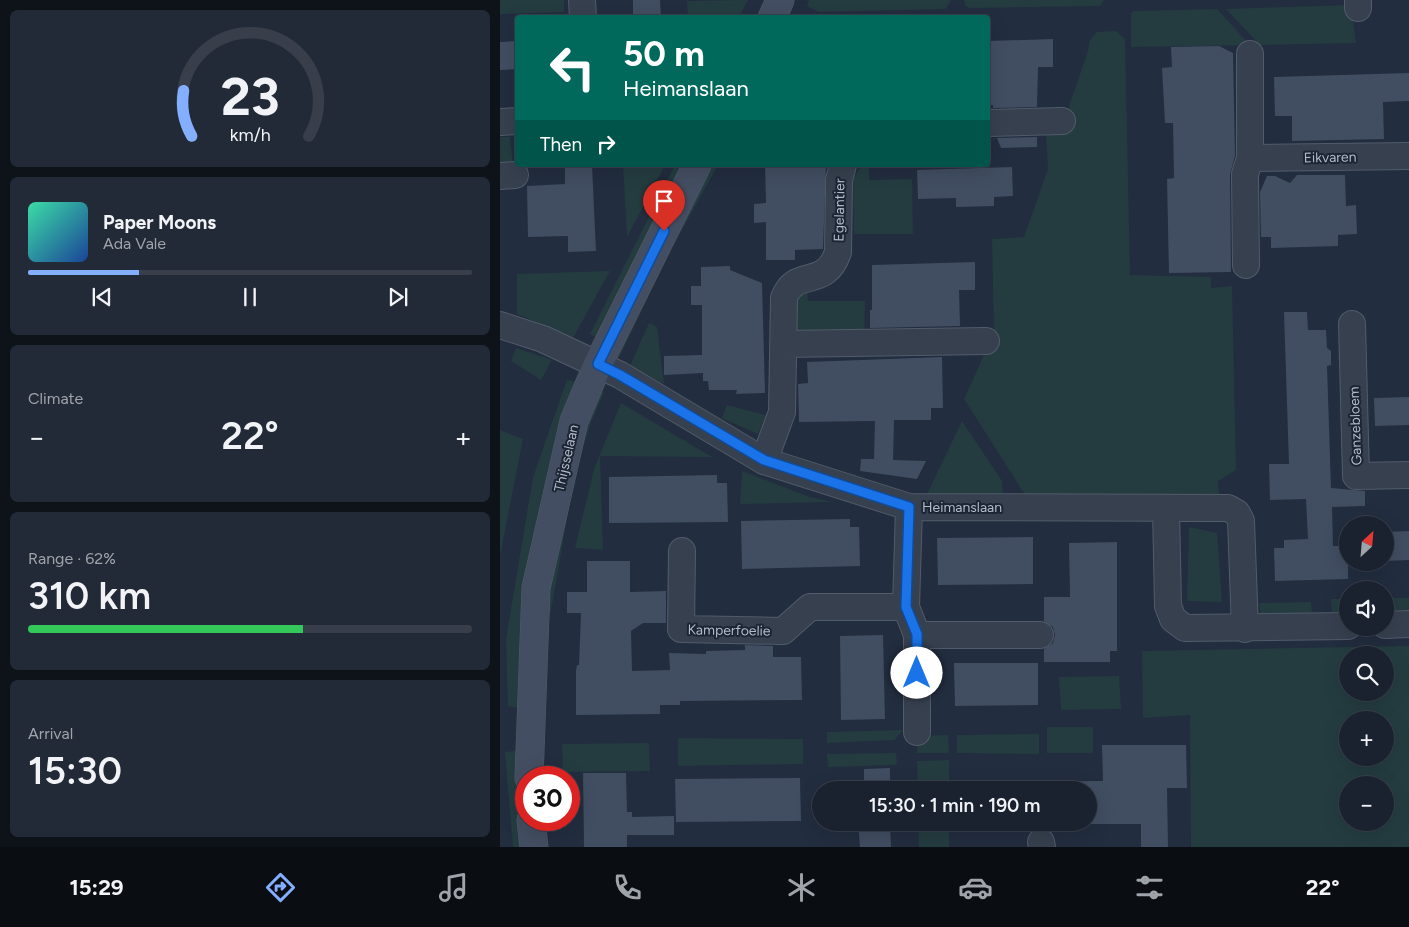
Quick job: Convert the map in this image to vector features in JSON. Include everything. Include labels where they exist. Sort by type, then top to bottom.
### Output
[{"type":"street","points":[[582,0],[583,15]]},
{"type":"street","points":[[773,15],[780,0]]},
{"type":"street","points":[[1246,265],[1245,174],[1250,158],[1250,54]]},
{"type":"street","points":[[500,122],[515,121]]},
{"type":"street","points":[[990,123],[1062,121]]},
{"type":"street","name":"Eikvaren","points":[[1250,158],[1409,156]]},
{"type":"street","name":"Thijsselaan","points":[[529,766],[536,588],[574,421],[598,364],[697,167]]},
{"type":"street","name":"Egelantier","points":[[764,460],[782,412],[784,298],[787,290],[801,279],[818,278],[830,270],[838,252],[839,180],[842,167]]},
{"type":"street","name":"Ganzebloem","points":[[1352,324],[1356,476],[1409,475]]},
{"type":"street","name":"Heimanslaan","points":[[500,325],[543,339],[620,375],[764,460],[909,507],[1228,508],[1238,513],[1241,521],[1245,628]]},
{"type":"street","points":[[783,344],[986,341]]},
{"type":"street","points":[[909,507],[906,607],[917,634],[917,732]]},
{"type":"street","points":[[1166,509],[1168,606],[1173,620],[1185,628],[1339,626]]},
{"type":"street","name":"Kamperfoelie","points":[[682,551],[681,629],[783,631],[810,607],[906,607]]},
{"type":"street","points":[[1394,625],[1409,624]]},
{"type":"street","points":[[917,634],[1040,635]]},
{"type":"street","points":[[532,831],[534,847]]},
{"type":"green space","points":[[500,0],[564,0],[564,12],[500,14]]},
{"type":"green space","points":[[748,0],[740,15],[688,15],[687,1]]},
{"type":"green space","points":[[809,0],[950,0],[950,3],[945,9],[819,12],[807,6]]},
{"type":"green space","points":[[964,0],[1104,0],[1100,6],[970,8],[965,6]]},
{"type":"green space","points":[[1351,5],[1356,43],[1260,45],[1226,9]]},
{"type":"green space","points":[[1217,9],[1250,45],[1131,47],[1131,14],[1133,11]]},
{"type":"green space","points":[[1116,31],[1125,39],[1130,275],[1211,277],[1211,288],[1232,286],[1236,470],[1218,481],[1220,502],[1027,498],[964,399],[994,333],[992,239],[1024,237],[1048,169],[1046,134],[1070,133],[1069,106],[1090,40],[1097,32]]},
{"type":"green space","points":[[500,137],[510,137],[513,166],[500,166]]},
{"type":"green space","points":[[623,167],[664,167],[627,237]]},
{"type":"green space","points":[[674,167],[684,167],[597,338],[590,334]]},
{"type":"green space","points":[[704,167],[717,167],[673,246],[619,358],[610,354]]},
{"type":"green space","points":[[860,167],[869,167],[869,180],[912,179],[913,234],[854,234],[853,179]]},
{"type":"green space","points":[[610,271],[573,338],[517,314],[517,274]]},
{"type":"green space","points":[[807,285],[808,301],[865,301],[864,338],[812,340],[794,329],[792,295]]},
{"type":"green space","points":[[649,323],[657,327],[664,384],[630,366]]},
{"type":"green space","points":[[516,348],[552,360],[541,380],[511,361]]},
{"type":"green space","points":[[567,380],[578,382],[520,708],[508,706],[506,639],[533,477]]},
{"type":"green space","points":[[594,389],[604,393],[592,420],[575,477],[548,624],[542,587]]},
{"type":"green space","points":[[621,403],[712,457],[600,456],[603,550],[575,548],[594,469]]},
{"type":"green space","points":[[727,405],[766,415],[758,434],[722,418]]},
{"type":"green space","points":[[962,421],[1002,481],[1003,498],[927,494]]},
{"type":"green space","points":[[500,430],[523,439],[500,556]]},
{"type":"green space","points":[[742,471],[810,497],[832,502],[740,504]]},
{"type":"green space","points":[[1189,527],[1217,533],[1222,602],[1187,601]]},
{"type":"green space","points":[[1394,598],[1409,598],[1409,612],[1394,613]]},
{"type":"green space","points":[[1331,599],[1339,599],[1339,615],[1332,615]]},
{"type":"green space","points":[[1311,602],[1312,614],[1261,615],[1259,603]]},
{"type":"green space","points":[[1394,646],[1409,646],[1409,847],[1191,847],[1190,715],[1143,718],[1142,651],[1339,647],[1339,701],[1394,701]]},
{"type":"green space","points":[[1119,676],[1121,709],[1061,710],[1059,677]]},
{"type":"green space","points":[[1047,727],[1093,727],[1093,753],[1047,753]]},
{"type":"green space","points":[[903,730],[894,740],[827,743],[827,732]]},
{"type":"green space","points":[[1039,734],[1039,754],[957,753],[957,735]]},
{"type":"green space","points":[[948,735],[949,753],[917,753],[918,736]]},
{"type":"green space","points":[[678,738],[803,739],[803,764],[678,766]]},
{"type":"green space","points":[[649,743],[650,771],[580,772],[580,766],[563,766],[562,744]]},
{"type":"green space","points":[[516,751],[515,831],[521,831],[523,847],[513,847],[505,752]]},
{"type":"green space","points":[[896,753],[897,765],[828,767],[827,754]]},
{"type":"green space","points":[[949,760],[949,781],[918,781],[917,761]]},
{"type":"green space","points":[[918,831],[949,831],[949,847],[919,847]]},
{"type":"building","points":[[633,0],[660,0],[661,15],[633,15]]},
{"type":"building","points":[[1053,39],[1053,67],[1038,67],[1037,107],[993,108],[993,105],[990,105],[990,41]]},
{"type":"building","points":[[515,41],[515,69],[500,70],[500,42]]},
{"type":"building","points":[[1219,46],[1233,53],[1235,156],[1230,174],[1231,272],[1169,273],[1167,179],[1174,178],[1173,123],[1165,123],[1162,68],[1172,67],[1171,47]]},
{"type":"building","points":[[1409,73],[1409,101],[1383,102],[1384,139],[1292,141],[1292,116],[1275,116],[1274,77]]},
{"type":"building","points":[[1037,137],[1037,147],[1001,148],[997,138]]},
{"type":"building","points":[[565,167],[592,167],[596,251],[568,252],[568,236],[528,237],[527,186],[565,184]]},
{"type":"building","points":[[765,167],[826,167],[823,249],[795,250],[795,260],[766,260],[766,222],[754,223],[754,204],[766,203]]},
{"type":"building","points":[[1012,167],[1013,196],[994,197],[994,206],[956,207],[956,198],[918,199],[917,170]]},
{"type":"building","points":[[1297,175],[1345,175],[1346,206],[1356,205],[1357,234],[1338,235],[1338,246],[1271,248],[1271,237],[1261,237],[1260,192],[1267,176],[1275,176],[1290,183]]},
{"type":"building","points":[[975,262],[975,290],[959,290],[960,326],[870,328],[872,265]]},
{"type":"building","points":[[730,266],[730,270],[762,283],[765,393],[736,394],[737,390],[709,390],[708,381],[703,381],[703,373],[664,375],[664,356],[702,355],[702,305],[691,305],[691,286],[701,286],[701,267]]},
{"type":"building","points":[[1284,312],[1307,312],[1308,330],[1326,330],[1327,348],[1331,351],[1331,365],[1327,366],[1331,488],[1365,491],[1365,506],[1332,507],[1333,546],[1339,546],[1339,571],[1348,571],[1348,579],[1275,581],[1274,548],[1284,548],[1284,540],[1308,539],[1306,499],[1270,500],[1269,464],[1289,464]]},
{"type":"building","points":[[942,357],[943,408],[931,408],[931,420],[894,420],[893,460],[926,461],[917,479],[860,471],[861,459],[874,459],[875,421],[799,422],[798,384],[808,383],[807,362]]},
{"type":"building","points":[[1409,397],[1409,425],[1375,426],[1374,398]]},
{"type":"building","points":[[717,475],[717,483],[727,483],[728,522],[609,523],[609,477]]},
{"type":"building","points":[[850,519],[850,527],[859,527],[860,566],[742,569],[741,521]]},
{"type":"building","points":[[1409,531],[1409,560],[1394,561],[1394,532]]},
{"type":"building","points":[[1033,537],[1033,584],[938,585],[937,538]]},
{"type":"building","points":[[1117,542],[1117,651],[1110,651],[1110,662],[1044,662],[1044,649],[1053,643],[1055,635],[1053,627],[1044,621],[1044,597],[1070,597],[1069,543]]},
{"type":"building","points":[[587,561],[630,561],[630,592],[666,591],[666,623],[643,623],[631,631],[632,671],[670,670],[669,653],[706,654],[706,651],[745,650],[745,645],[773,646],[773,657],[801,657],[802,700],[680,701],[680,705],[660,705],[660,714],[576,715],[576,671],[577,665],[579,665],[581,613],[567,613],[567,592],[587,592]]},
{"type":"building","points":[[883,635],[885,719],[841,720],[840,636]]},
{"type":"building","points":[[954,663],[1038,663],[1038,705],[955,706]]},
{"type":"building","points":[[1102,745],[1186,745],[1187,788],[1167,788],[1168,847],[1141,847],[1141,824],[1097,824],[1097,781],[1103,781]]},
{"type":"building","points":[[890,768],[890,781],[864,781],[864,769]]},
{"type":"building","points":[[583,773],[626,773],[627,812],[632,812],[632,817],[674,816],[674,835],[627,835],[627,847],[584,847]]},
{"type":"building","points":[[800,778],[801,821],[676,822],[675,779]]},
{"type":"building","points":[[859,831],[890,831],[891,847],[860,847]]},
{"type":"route","points":[[664,231],[598,364],[764,460],[909,507],[906,607],[917,634],[917,673]]}]
